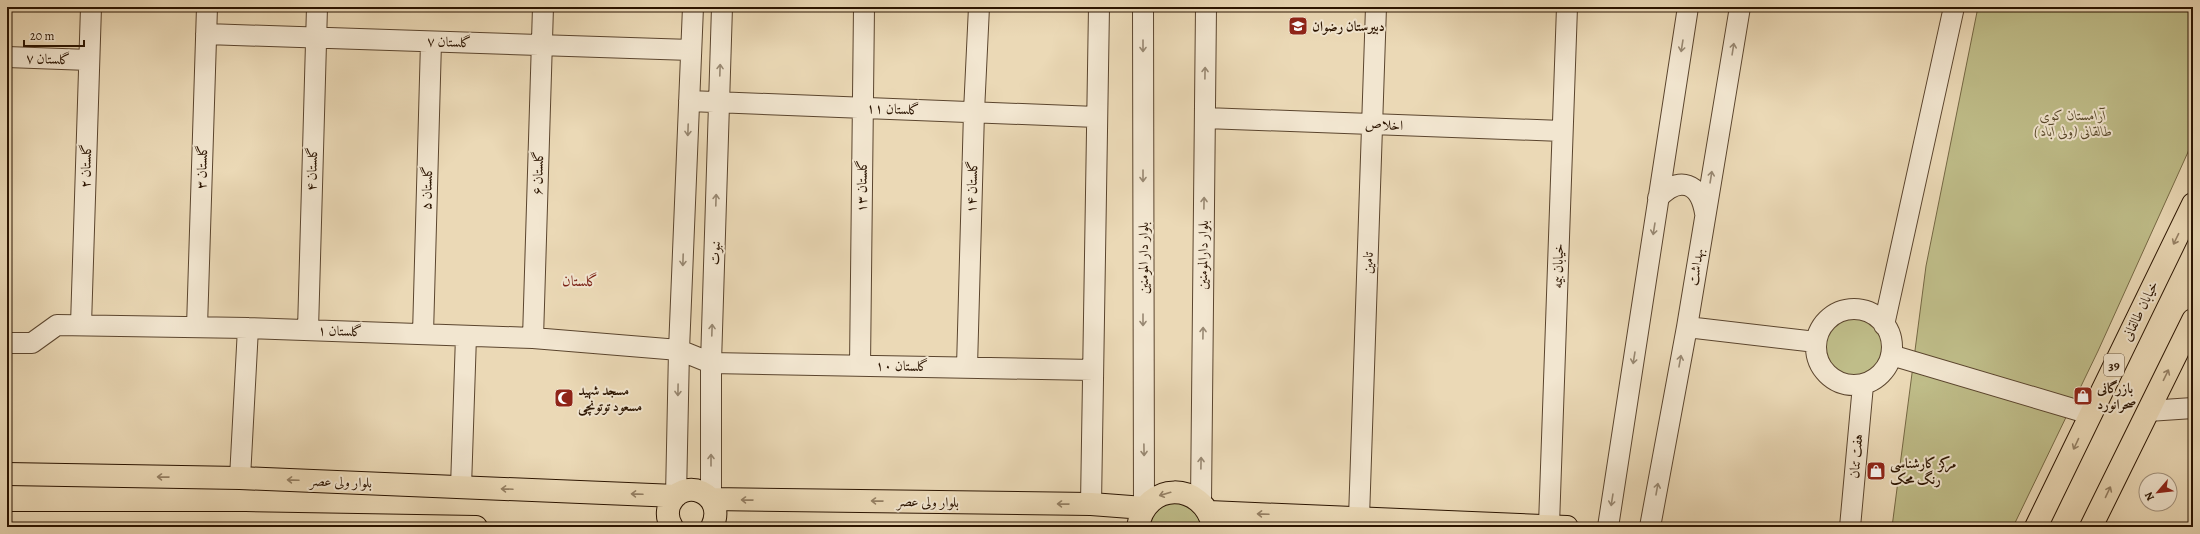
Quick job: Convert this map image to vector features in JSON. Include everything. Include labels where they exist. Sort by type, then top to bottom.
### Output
[{"type":"main road","name":"خیابان طالقانی","points":[[2036,527],[2193,204]]},
{"type":"main road","points":[[2091,527],[2193,320]]},
{"type":"main road","name":"بلوار ولی عصر","points":[[7,474],[240,478],[676,496],[682,492],[698,490],[711,499],[1091,504],[1141,518]]},
{"type":"main road","points":[[1141,518],[1153,499],[1165,493],[1178,492],[1190,495],[1208,514],[1558,526]]},
{"type":"main road","points":[[672,527],[668,517],[668,509],[676,496]]},
{"type":"main road","points":[[711,499],[716,513],[712,527]]},
{"type":"main road","points":[[7,523],[476,527]]},
{"type":"street","name":"گلستان ۲","points":[[81,325],[91,7]]},
{"type":"street","name":"گلستان ۳","points":[[197,327],[207,7]]},
{"type":"street","name":"گلستان ۴","points":[[308,330],[317,7]]},
{"type":"street","name":"گلستان ۶","points":[[533,338],[543,7]]},
{"type":"street","points":[[676,496],[679,350],[693,7]]},
{"type":"street","name":"نبوت","points":[[711,499],[711,363],[722,7]]},
{"type":"street","name":"گلستان ۱۳","points":[[860,366],[864,7]]},
{"type":"street","name":"گلستان ۱۴","points":[[967,367],[974,112],[979,7]]},
{"type":"street","points":[[1091,504],[1096,117],[1099,7]]},
{"type":"street","name":"بلوار دار المومنین","points":[[1141,518],[1143,7]]},
{"type":"street","name":"بلوار دارالمومنین","points":[[1206,7],[1205,118],[1208,514]]},
{"type":"street","name":"تامین","points":[[1359,518],[1376,7]]},
{"type":"street","name":"خیابان بیمه","points":[[1558,526],[1562,131],[1567,7]]},
{"type":"street","points":[[1608,527],[1688,7]]},
{"type":"street","name":"بهداشت","points":[[1650,527],[1687,327],[1740,7]]},
{"type":"street","points":[[1884,324],[1954,7]]},
{"type":"street","name":"گلستان ۷","points":[[206,34],[691,50]]},
{"type":"street","name":"گلستان ۵","points":[[423,334],[431,42]]},
{"type":"street","name":"گلستان ۷","points":[[7,57],[89,60]]},
{"type":"street","name":"گلستان ۱۱","points":[[689,101],[1096,117]]},
{"type":"street","name":"اخلاص","points":[[1205,118],[1562,131]]},
{"type":"street","points":[[1658,198],[1673,185],[1680,184],[1690,187],[1703,201],[1705,214]]},
{"type":"street","points":[[1850,309],[1863,310],[1875,316],[1884,324],[1890,336],[1891,355],[1884,372],[1874,380],[1863,385],[1850,386],[1838,382],[1828,376],[1818,360],[1816,342],[1820,330],[1827,320],[1838,312],[1850,309]]},
{"type":"street","name":"گلستان ۱","points":[[7,343],[32,343],[58,325],[248,328],[533,338],[679,350],[711,363]]},
{"type":"street","points":[[1687,327],[1816,342]]},
{"type":"street","points":[[240,478],[248,328]]},
{"type":"street","points":[[461,487],[466,336]]},
{"type":"street","points":[[1891,355],[2090,414]]},
{"type":"street","name":"گلستان ۱۰","points":[[711,363],[1093,370]]},
{"type":"street","name":"هفت تنان","points":[[1850,527],[1863,385]]},
{"type":"street","points":[[2148,411],[2193,408]]},
{"type":"green space","name":"آرامستان کوی طالقانی (ولی آباد )","points":[[1978,7],[2193,7],[2193,141],[2098,351],[2013,527],[1892,527],[1926,266]]},
{"type":"green space","points":[[1854,315],[1866,318],[1877,325],[1884,336],[1887,348],[1884,360],[1877,371],[1866,378],[1854,381],[1842,378],[1831,371],[1824,360],[1821,348],[1824,336],[1831,325],[1842,318]]},
{"type":"green space","points":[[1160,503],[1189,503],[1205,527],[1145,527]]},
{"type":"place","name":"دبیرستان رضوان","points":[[1298,26]]},
{"type":"place","name":"بازرگانی صحرانورد","points":[[2083,396]]},
{"type":"place","name":"مسجد شهید مسعود توتونچی","points":[[564,398]]},
{"type":"place","name":"مرکز کارشناسی رنگ محک","points":[[1876,471]]},
{"type":"district","name":"گلستان","points":[[580,281]]}]
